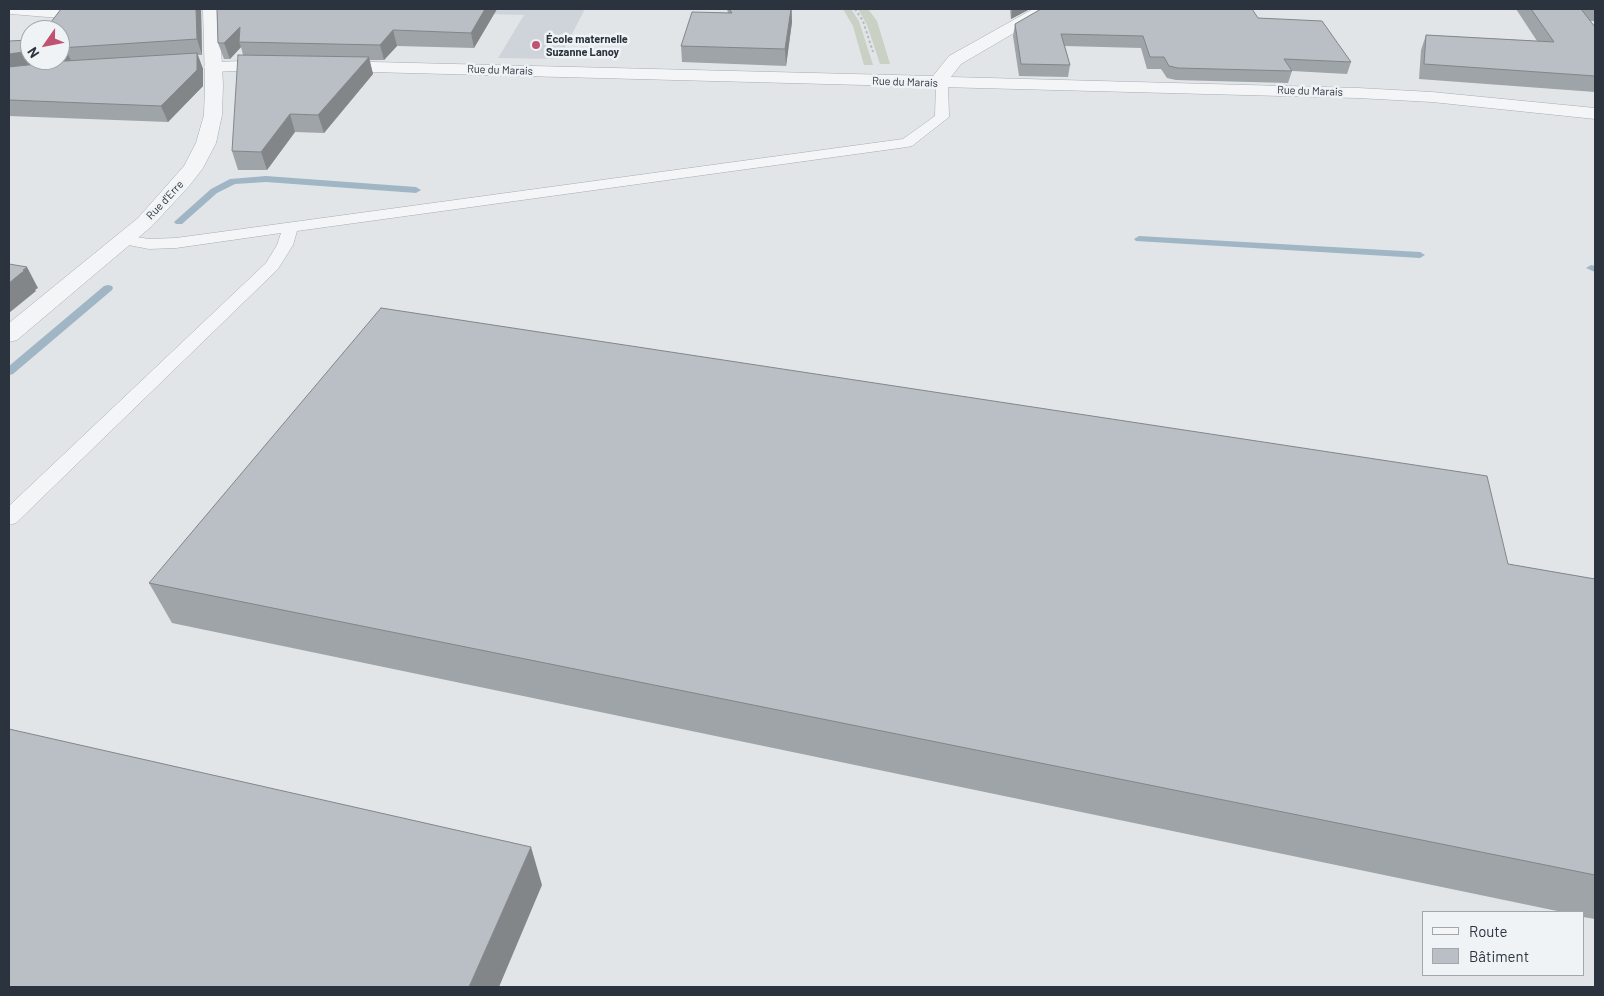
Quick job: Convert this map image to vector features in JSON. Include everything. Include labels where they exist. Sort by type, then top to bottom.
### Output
[{"type":"street","points":[[11,9],[114,16]]},
{"type":"street","name":"Rue d'Erre","points":[[9,336],[145,222],[183,181],[200,155],[211,130],[213,115],[208,63],[211,9]]},
{"type":"street","points":[[942,83],[942,76],[955,60],[1044,9]]},
{"type":"street","points":[[208,63],[294,65]]},
{"type":"street","name":"Rue du Marais","points":[[313,65],[1396,94],[1595,114]]},
{"type":"lane","points":[[124,240],[161,244],[907,143],[942,117],[942,83]]},
{"type":"lane","points":[[9,518],[272,266],[285,246],[291,226]]},
{"type":"path","points":[[855,9],[865,27],[880,81]]},
{"type":"shaded area","name":"École maternelle Suzanne Lanoy","points":[[428,9],[585,9],[559,59],[498,58],[524,15],[425,12]]},
{"type":"green space","points":[[843,9],[851,9],[859,21],[873,65],[864,65],[853,26]]},
{"type":"green space","points":[[858,9],[868,9],[877,21],[890,64],[880,64],[867,25]]},
{"type":"building","points":[[61,9],[196,9],[197,39],[70,47],[70,20],[53,20]]},
{"type":"building","points":[[217,9],[485,9],[471,33],[393,30],[380,45],[239,42],[240,27],[224,43],[218,43]]},
{"type":"building","points":[[729,9],[791,9],[785,49],[681,46],[692,12],[732,13]]},
{"type":"building","points":[[1041,9],[1252,9],[1258,18],[1322,21],[1351,62],[1284,59],[1292,71],[1178,68],[1169,66],[1164,57],[1150,57],[1143,36],[1061,34],[1070,65],[1021,64],[1015,24]]},
{"type":"building","points":[[1531,9],[1581,9],[1595,27],[1595,76],[1424,64],[1426,35],[1554,42]]},
{"type":"building","points":[[20,40],[20,52],[9,54],[9,41]]},
{"type":"building","points":[[197,53],[197,70],[161,106],[9,100],[9,67],[20,66],[20,70],[70,70],[70,61]]},
{"type":"building","points":[[238,55],[369,57],[318,115],[290,114],[261,152],[232,151]]},
{"type":"building","points":[[9,264],[27,267],[9,283]]},
{"type":"building","points":[[381,308],[1487,476],[1508,564],[1595,579],[1595,875],[149,583]]},
{"type":"building","points":[[9,729],[531,847],[469,987],[9,987]]},
{"type":"waterway","points":[[179,222],[214,191],[233,181],[266,179],[416,190]]},
{"type":"waterway","points":[[1139,239],[1420,255]]},
{"type":"waterway","points":[[1591,268],[1595,269]]},
{"type":"waterway","points":[[9,372],[108,288]]},
{"type":"place","name":"École maternelle Suzanne Lanoy","points":[[536,45]]}]
